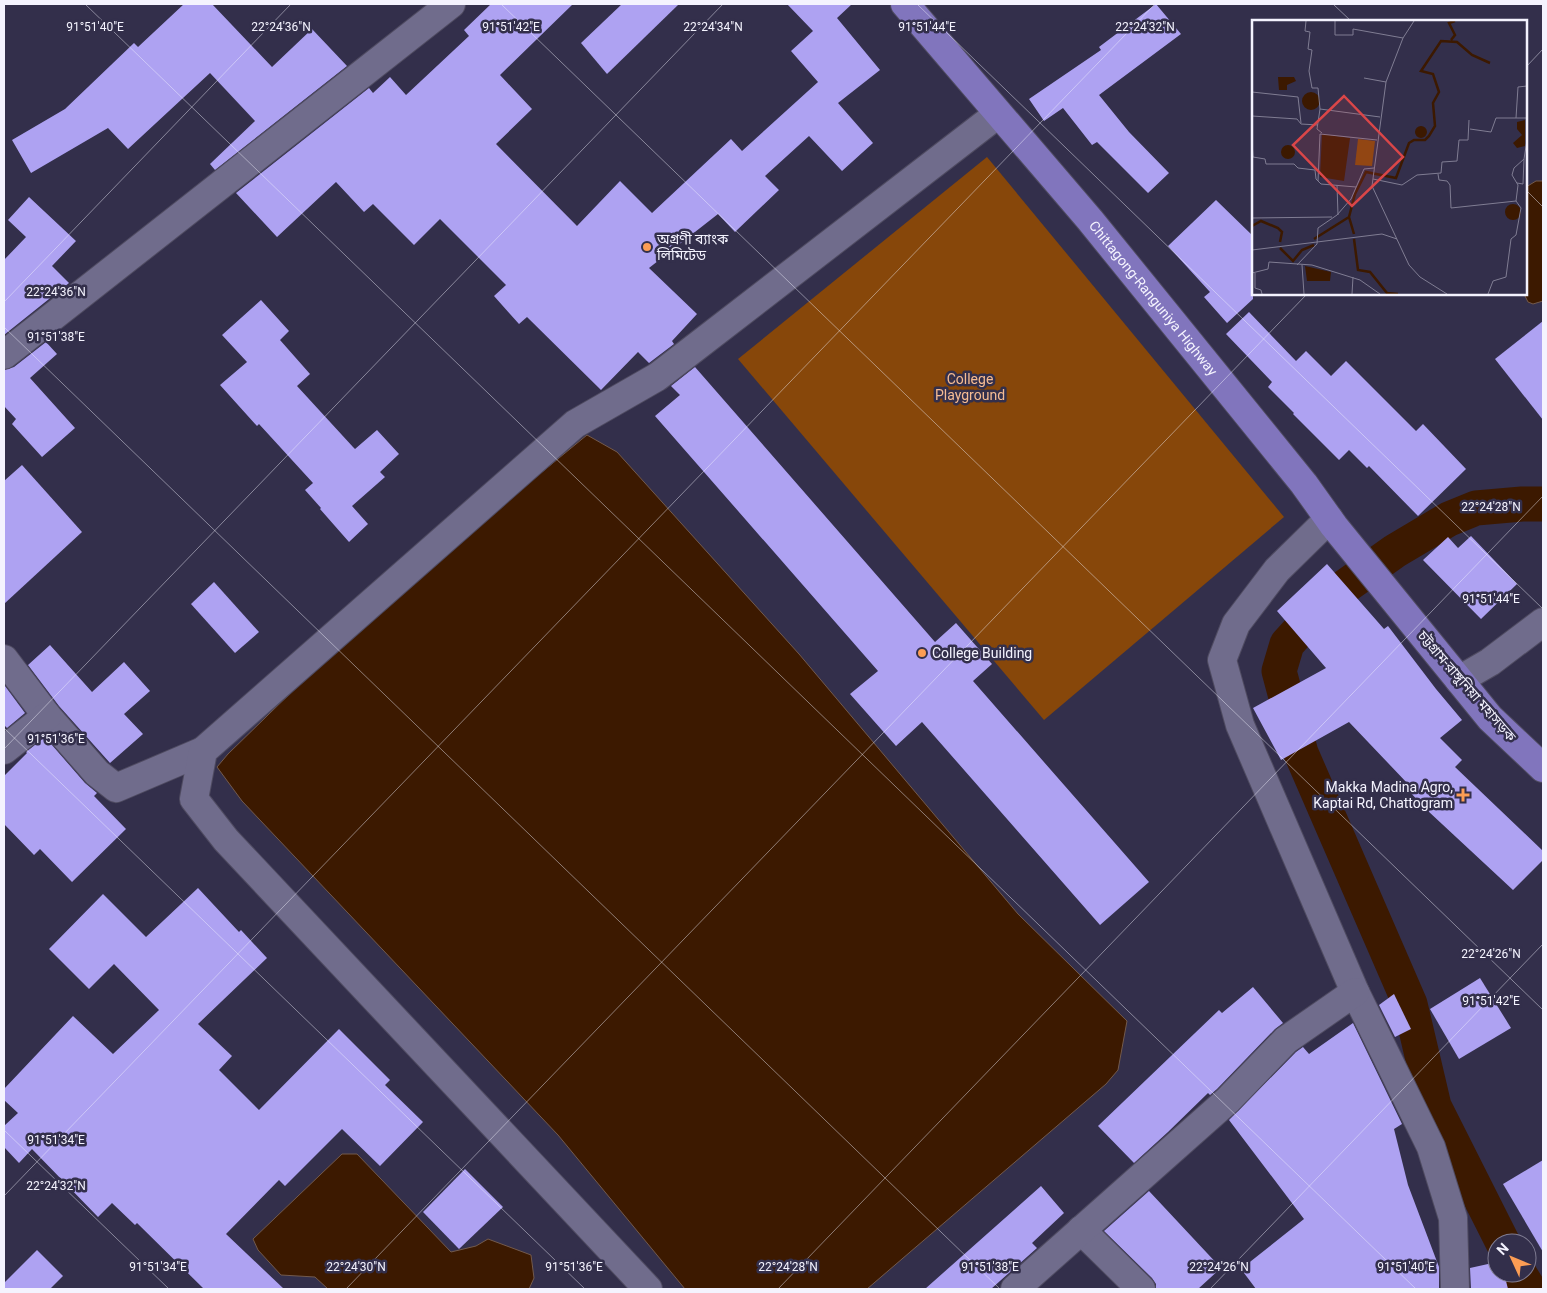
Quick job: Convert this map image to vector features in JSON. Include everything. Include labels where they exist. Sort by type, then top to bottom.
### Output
[{"type":"main road","name":"Chittagong-Ranguniya Highway","points":[[905,4],[1102,235],[1304,484],[1332,523],[1393,600]]},
{"type":"main road","name":"চট্টগ্রাম-রাঙ্গুনিয়া মহাসড়ক","points":[[1393,600],[1490,718],[1543,768]]},
{"type":"street","points":[[4,355],[451,4]]},
{"type":"street","points":[[4,659],[47,716],[97,774],[116,788],[203,751],[575,424],[657,377],[998,114]]},
{"type":"street","points":[[1332,523],[1277,570],[1236,624],[1222,660],[1240,725],[1355,992],[1431,1147],[1453,1218],[1455,1289]]},
{"type":"street","points":[[1460,680],[1490,662],[1543,622]]},
{"type":"street","points":[[4,750],[47,716]]},
{"type":"street","points":[[203,751],[194,798],[226,840],[648,1289]]},
{"type":"street","points":[[1015,1289],[1228,1100],[1286,1040],[1355,992]]},
{"type":"street","points":[[1081,1230],[1141,1289]]},
{"type":"green space","name":"College Playground","points":[[987,157],[1284,517],[1044,720],[738,359]]},
{"type":"shaded area","points":[[1536,181],[1543,181],[1543,301],[1533,304],[1528,302],[1524,295],[1527,295],[1527,186]]},
{"type":"shaded area","points":[[587,435],[617,452],[799,654],[1018,914],[1127,1021],[1118,1070],[1106,1084],[867,1289],[685,1289],[558,1135],[242,801],[217,767],[228,754],[385,601]]},
{"type":"shaded area","points":[[342,1154],[357,1154],[451,1252],[476,1246],[488,1239],[531,1255],[534,1278],[529,1289],[328,1289],[315,1277],[281,1275],[258,1250],[253,1239]]},
{"type":"building","points":[[184,4],[212,4],[272,67],[312,29],[347,66],[215,170],[210,164],[255,121],[210,73],[128,149],[108,128],[31,173],[12,140],[65,109],[134,43],[138,47]]},
{"type":"building","points":[[491,4],[573,4],[500,75],[532,109],[496,144],[577,226],[620,181],[652,213],[731,139],[742,151],[818,82],[791,51],[813,31],[787,4],[852,4],[837,18],[880,70],[838,103],[873,143],[842,171],[809,136],[765,176],[779,190],[735,232],[718,214],[649,268],[697,314],[672,341],[674,344],[649,363],[638,352],[601,390],[527,317],[519,324],[494,296],[506,285],[440,219],[414,245],[373,204],[364,212],[336,182],[277,237],[236,193],[369,88],[373,93],[390,77],[406,95],[469,36],[464,30]]},
{"type":"building","points":[[622,4],[679,4],[607,74],[581,43]]},
{"type":"building","points":[[1156,4],[1181,34],[1099,95],[1129,132],[1169,173],[1148,193],[1097,142],[1092,145],[1063,108],[1044,121],[1029,99],[1101,50],[1099,47]]},
{"type":"building","points":[[29,197],[76,241],[52,266],[69,283],[4,335],[4,260],[26,237],[8,220]]},
{"type":"building","points":[[1216,200],[1252,235],[1253,299],[1227,323],[1204,297],[1210,292],[1168,246]]},
{"type":"building","points":[[261,300],[289,331],[280,340],[310,374],[297,386],[355,449],[377,430],[399,454],[380,472],[385,477],[352,506],[368,524],[349,542],[305,490],[313,483],[220,385],[247,362],[222,335]]},
{"type":"building","points":[[1249,312],[1296,361],[1306,351],[1331,376],[1346,361],[1416,431],[1423,424],[1466,469],[1418,516],[1369,466],[1367,468],[1349,450],[1339,460],[1268,387],[1272,382],[1226,334]]},
{"type":"building","points":[[1543,321],[1543,420],[1495,359]]},
{"type":"building","points":[[46,342],[57,354],[30,378],[75,428],[42,457],[12,424],[16,419],[4,406],[4,370],[14,367]]},
{"type":"building","name":"College Building","points":[[695,367],[935,642],[956,623],[992,664],[973,681],[1149,882],[1100,925],[922,722],[896,746],[850,694],[878,671],[655,416],[680,395],[671,386]]},
{"type":"building","points":[[22,465],[82,532],[4,604],[4,481]]},
{"type":"building","points":[[1471,536],[1517,584],[1481,619],[1423,560],[1448,537],[1458,548]]},
{"type":"building","points":[[1327,564],[1384,629],[1388,626],[1462,720],[1440,738],[1462,760],[1455,767],[1543,851],[1543,860],[1513,890],[1428,811],[1405,787],[1408,784],[1349,722],[1281,760],[1253,708],[1326,668],[1277,611]]},
{"type":"building","points":[[214,582],[259,632],[235,653],[191,604]]},
{"type":"building","points":[[50,645],[92,692],[124,662],[150,691],[124,714],[143,734],[110,763],[59,706],[28,665]]},
{"type":"building","points":[[5,686],[25,713],[7,728],[4,725]]},
{"type":"building","points":[[45,737],[85,783],[97,793],[94,796],[126,829],[72,882],[40,849],[34,855],[4,824],[4,776],[26,752]]},
{"type":"building","points":[[198,888],[239,932],[241,930],[267,958],[198,1024],[232,1056],[219,1070],[259,1110],[339,1029],[390,1080],[385,1085],[423,1122],[380,1166],[342,1129],[285,1186],[279,1180],[226,1234],[284,1289],[204,1289],[137,1223],[135,1225],[112,1203],[98,1217],[32,1149],[19,1163],[4,1147],[4,1126],[18,1113],[4,1100],[4,1089],[73,1016],[113,1054],[159,1010],[114,964],[89,989],[49,949],[103,894],[146,937]]},
{"type":"building","points":[[1480,978],[1511,1028],[1459,1059],[1430,1009]]},
{"type":"building","points":[[1253,987],[1283,1023],[1217,1089],[1210,1095],[1208,1093],[1134,1163],[1098,1126],[1219,1010],[1222,1013]]},
{"type":"building","points":[[1394,994],[1411,1029],[1395,1037],[1379,1005]]},
{"type":"building","points":[[1353,1023],[1402,1124],[1394,1129],[1408,1185],[1439,1267],[1439,1289],[1256,1289],[1241,1269],[1304,1219],[1229,1120],[1296,1052],[1303,1047],[1309,1054]]},
{"type":"building","points":[[1543,1160],[1543,1252],[1537,1242],[1537,1233],[1532,1233],[1503,1184]]},
{"type":"building","points":[[465,1169],[503,1207],[459,1249],[423,1212]]},
{"type":"building","points":[[1041,1186],[1064,1213],[1032,1243],[1037,1248],[991,1289],[925,1289]]},
{"type":"building","points":[[1149,1191],[1221,1268],[1198,1289],[1156,1289],[1156,1284],[1152,1278],[1104,1231]]},
{"type":"building","points":[[37,1250],[63,1276],[50,1289],[4,1289],[4,1283]]},
{"type":"building","points":[[1487,1264],[1487,1283],[1506,1283],[1508,1289],[1471,1289],[1470,1268]]},
{"type":"waterway","points":[[1498,1233],[1434,1106],[1410,1004],[1301,753],[1279,671],[1287,644],[1317,611],[1336,593],[1395,551],[1449,519],[1476,508],[1543,504]]},
{"type":"waterway","points":[[1525,1283],[1529,1289]]},
{"type":"place","name":"অগ্রণী ব্যাংক লিমিটেড","points":[[647,247]]},
{"type":"place","name":"College Building","points":[[922,653]]},
{"type":"place","name":"Makka Madina Agro, Kaptai Rd, Chattogram","points":[[1463,795]]}]
